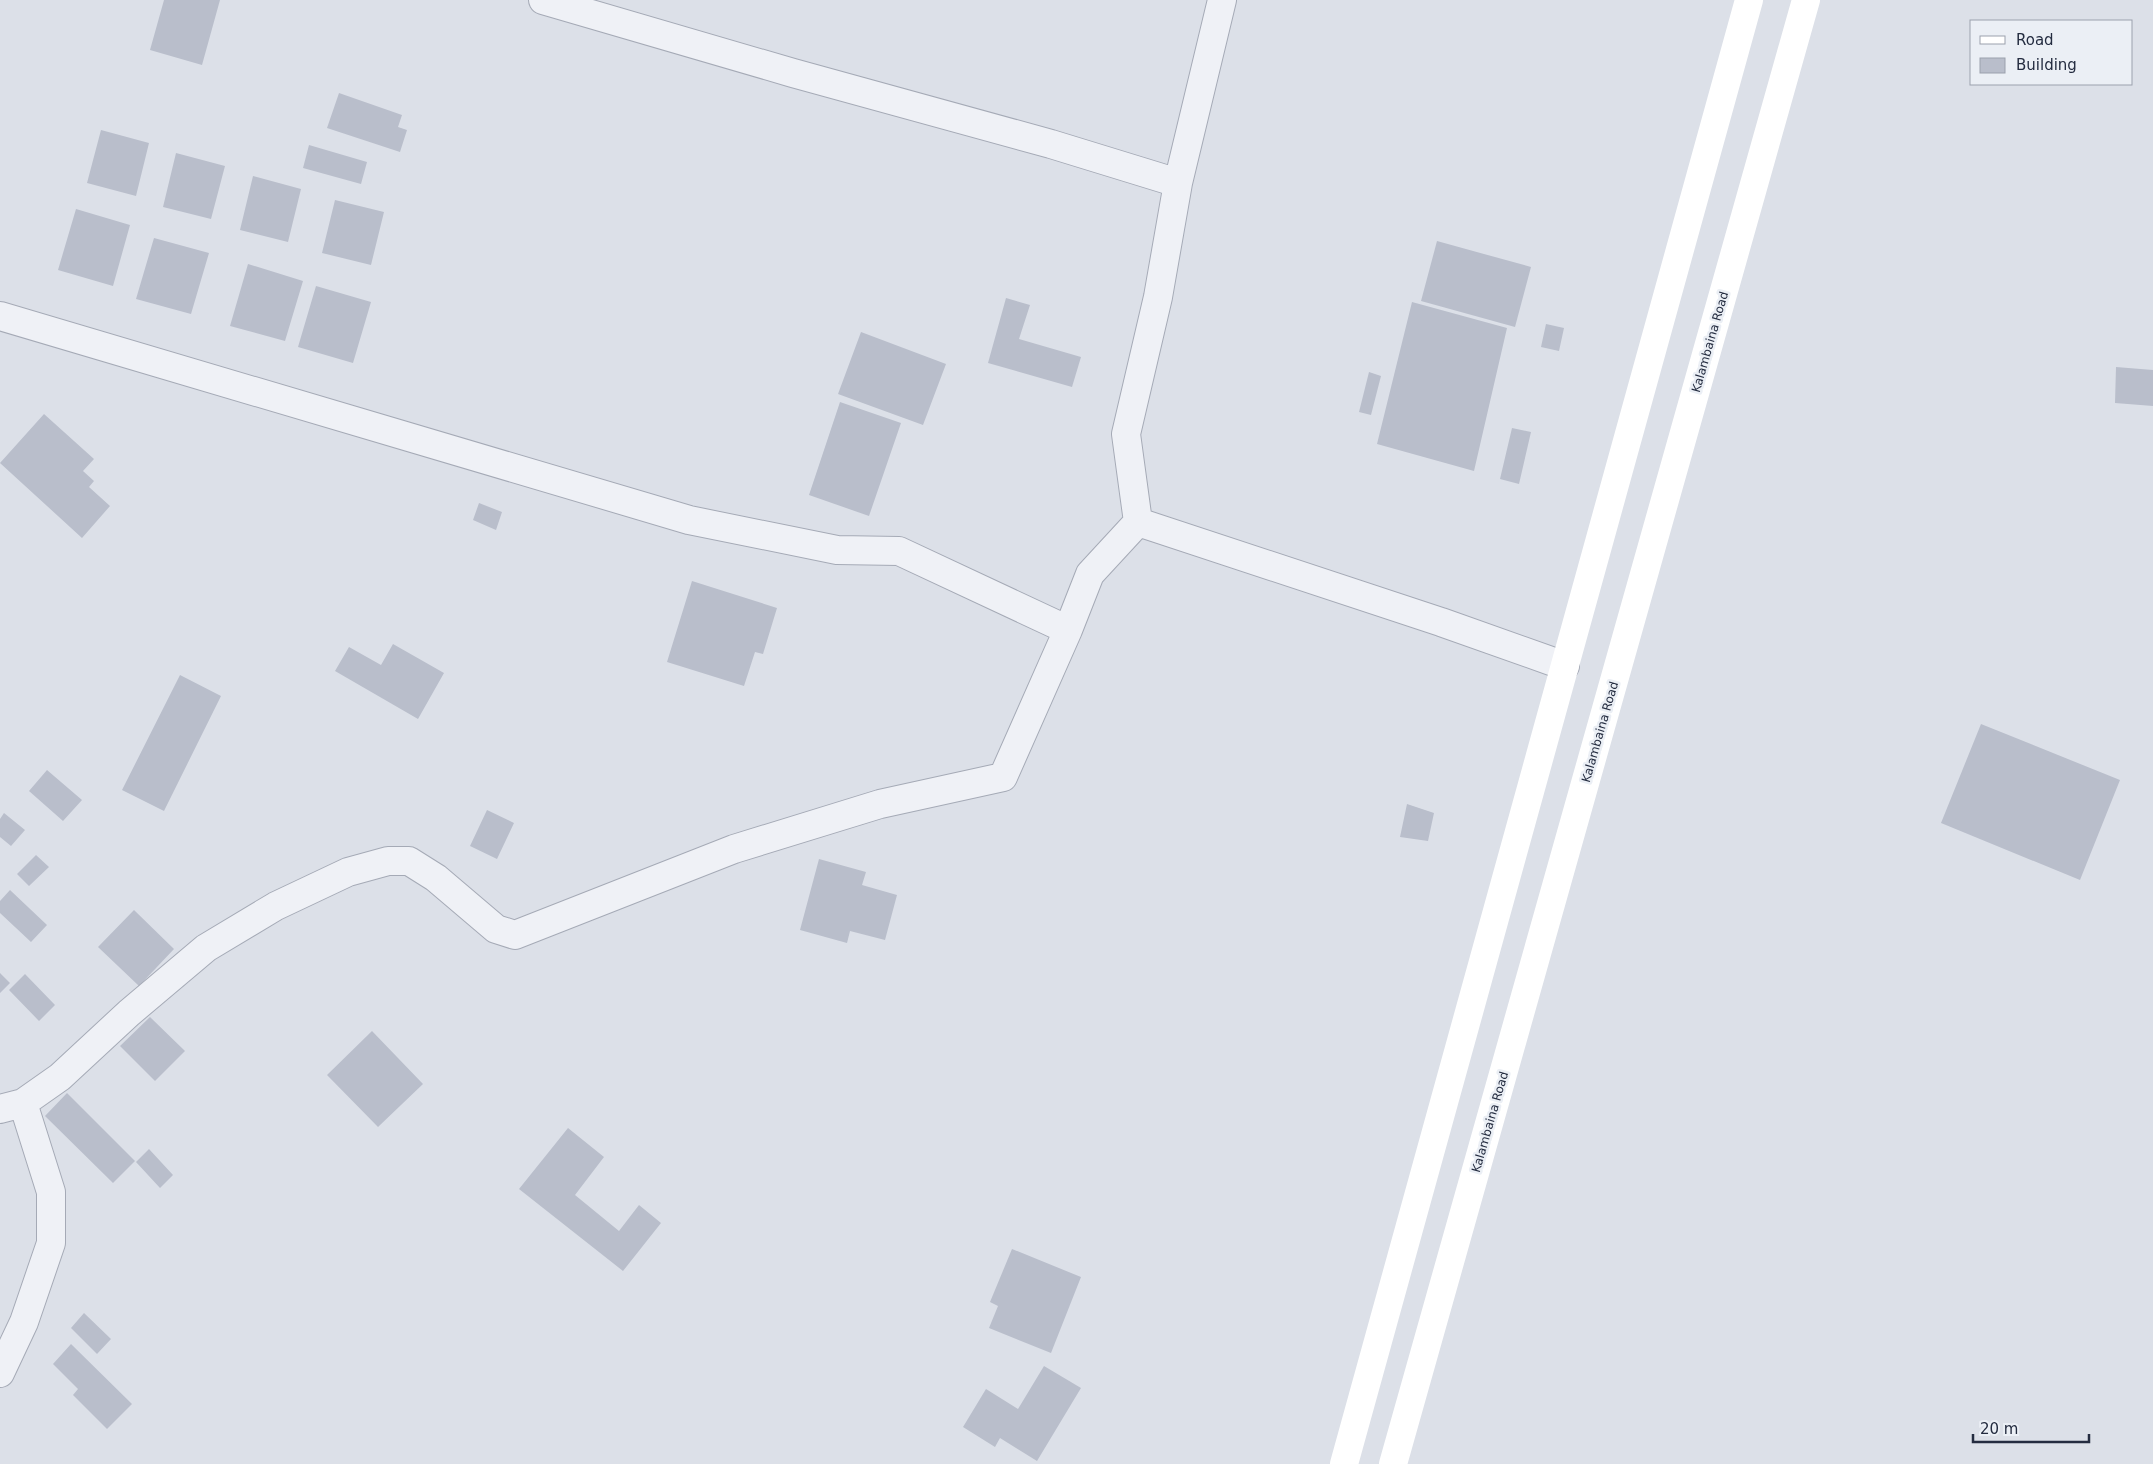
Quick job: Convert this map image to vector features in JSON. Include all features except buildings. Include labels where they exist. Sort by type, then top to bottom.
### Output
[{"type":"main road","points":[[1344,1464],[1749,0]]},
{"type":"main road","name":"Kalambaina Road","points":[[1393,1464],[1806,0]]},
{"type":"street","points":[[543,0],[793,74],[1051,144],[1178,183]]},
{"type":"street","points":[[1138,522],[1126,434],[1158,297],[1178,183],[1222,0]]},
{"type":"street","points":[[0,316],[689,520],[837,550],[899,551],[1068,630]]},
{"type":"street","points":[[1138,522],[1440,622],[1565,666]]},
{"type":"street","points":[[0,1373],[24,1322],[51,1243],[51,1192],[12,1106],[60,1078],[129,1013],[206,948],[276,906],[348,872],[388,861],[409,861],[436,878],[496,929],[515,935],[734,849],[880,804],[1003,777],[1068,630],[1090,574],[1138,522]]}]
